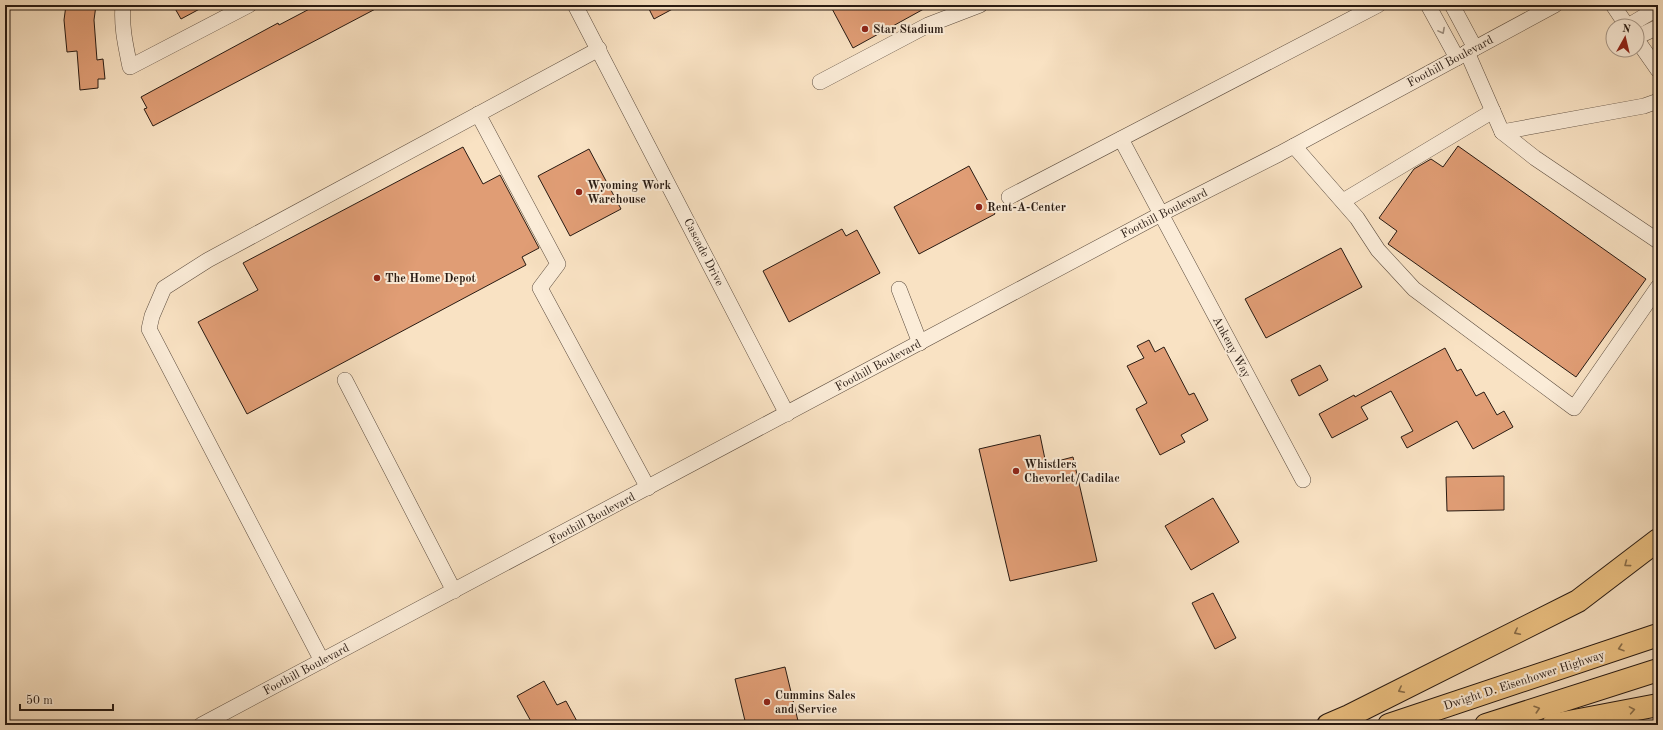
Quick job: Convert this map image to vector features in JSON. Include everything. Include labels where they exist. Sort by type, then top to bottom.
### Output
[{"type":"highway","points":[[1328,725],[1349,716],[1578,601],[1658,540]]},
{"type":"highway","name":"Dwight D. Eisenhower Highway","points":[[1389,725],[1658,635]]},
{"type":"highway","points":[[1486,725],[1658,670]]},
{"type":"highway","points":[[1553,725],[1658,705]]},
{"type":"street","points":[[123,5],[122,18],[124,39],[130,68],[249,5]]},
{"type":"street","name":"Cascade Drive","points":[[575,5],[787,414]]},
{"type":"street","points":[[820,82],[928,25],[980,5]]},
{"type":"street","points":[[1009,197],[1378,5]]},
{"type":"street","points":[[1428,5],[1466,53]]},
{"type":"street","points":[[1452,5],[1466,53],[1502,132],[1535,158],[1658,241]]},
{"type":"street","name":"Foothill Boulevard","points":[[201,725],[1161,214],[1294,146],[1554,5]]},
{"type":"street","points":[[1614,5],[1623,18]]},
{"type":"street","points":[[1641,18],[1658,8]]},
{"type":"street","points":[[1645,33],[1658,27]]},
{"type":"street","points":[[322,661],[149,329],[152,316],[164,288],[208,260],[599,49]]},
{"type":"street","points":[[1645,51],[1657,68]]},
{"type":"street","points":[[1502,132],[1644,106],[1658,101]]},
{"type":"street","points":[[1343,201],[1493,111]]},
{"type":"street","points":[[478,114],[558,264],[540,288],[648,488]]},
{"type":"street","name":"Ankeny Way","points":[[1121,139],[1303,480]]},
{"type":"street","points":[[1294,146],[1357,218],[1378,250],[1414,289],[1574,408],[1658,287]]},
{"type":"street","points":[[899,289],[920,343]]},
{"type":"street","points":[[345,380],[454,591]]},
{"type":"building","points":[[66,5],[96,5],[94,20],[97,60],[103,59],[105,79],[98,79],[98,88],[80,90],[77,51],[67,52],[64,20]]},
{"type":"building","points":[[173,5],[207,5],[181,19]]},
{"type":"building","points":[[317,5],[383,5],[153,126],[144,109],[147,108],[141,97],[278,23],[279,25]]},
{"type":"building","points":[[647,5],[680,5],[654,19]]},
{"type":"building","name":"Star Stadium","points":[[830,5],[931,5],[853,48]]},
{"type":"building","points":[[1458,146],[1646,279],[1576,377],[1388,244],[1397,231],[1379,218],[1414,169],[1431,159],[1443,167]]},
{"type":"building","name":"The Home Depot","points":[[463,147],[483,184],[500,175],[539,248],[522,257],[526,265],[247,414],[198,322],[258,290],[243,263]]},
{"type":"building","name":"Wyoming Work Warehouse","points":[[589,149],[621,209],[570,236],[538,176]]},
{"type":"building","points":[[969,166],[995,214],[919,254],[894,207]]},
{"type":"building","points":[[842,229],[846,236],[857,230],[880,273],[789,322],[763,271]]},
{"type":"building","points":[[1341,248],[1362,287],[1266,338],[1245,299]]},
{"type":"building","points":[[1149,340],[1155,352],[1164,347],[1189,395],[1194,393],[1208,420],[1181,435],[1185,442],[1160,455],[1136,409],[1147,403],[1127,366],[1144,358],[1137,346]]},
{"type":"building","points":[[1445,348],[1457,371],[1461,369],[1476,396],[1484,392],[1497,415],[1504,411],[1513,427],[1473,449],[1457,421],[1407,448],[1401,437],[1413,431],[1391,391],[1361,407],[1368,419],[1332,438],[1319,414],[1354,395],[1355,397]]},
{"type":"building","points":[[1320,365],[1328,380],[1299,396],[1291,380]]},
{"type":"building","points":[[1040,435],[1046,464],[1073,457],[1097,561],[1010,581],[979,449]]},
{"type":"building","points":[[1504,476],[1504,510],[1447,511],[1446,477]]},
{"type":"building","points":[[1213,498],[1239,542],[1191,570],[1165,526]]},
{"type":"building","points":[[1213,593],[1236,638],[1215,649],[1192,603]]},
{"type":"building","name":"Cummins Sales and Service","points":[[785,667],[799,725],[746,725],[735,679]]},
{"type":"building","points":[[544,681],[557,705],[566,701],[579,725],[533,725],[517,696]]},
{"type":"place","name":"Star Stadium","points":[[865,29]]},
{"type":"place","name":"Wyoming Work Warehouse","points":[[579,192]]},
{"type":"place","name":"Rent-A-Center","points":[[979,207]]},
{"type":"place","name":"The Home Depot","points":[[377,278]]},
{"type":"place","name":"Whistlers Chevorlet/Cadilac","points":[[1016,471]]},
{"type":"place","name":"Cummins Sales and Service","points":[[767,702]]}]
